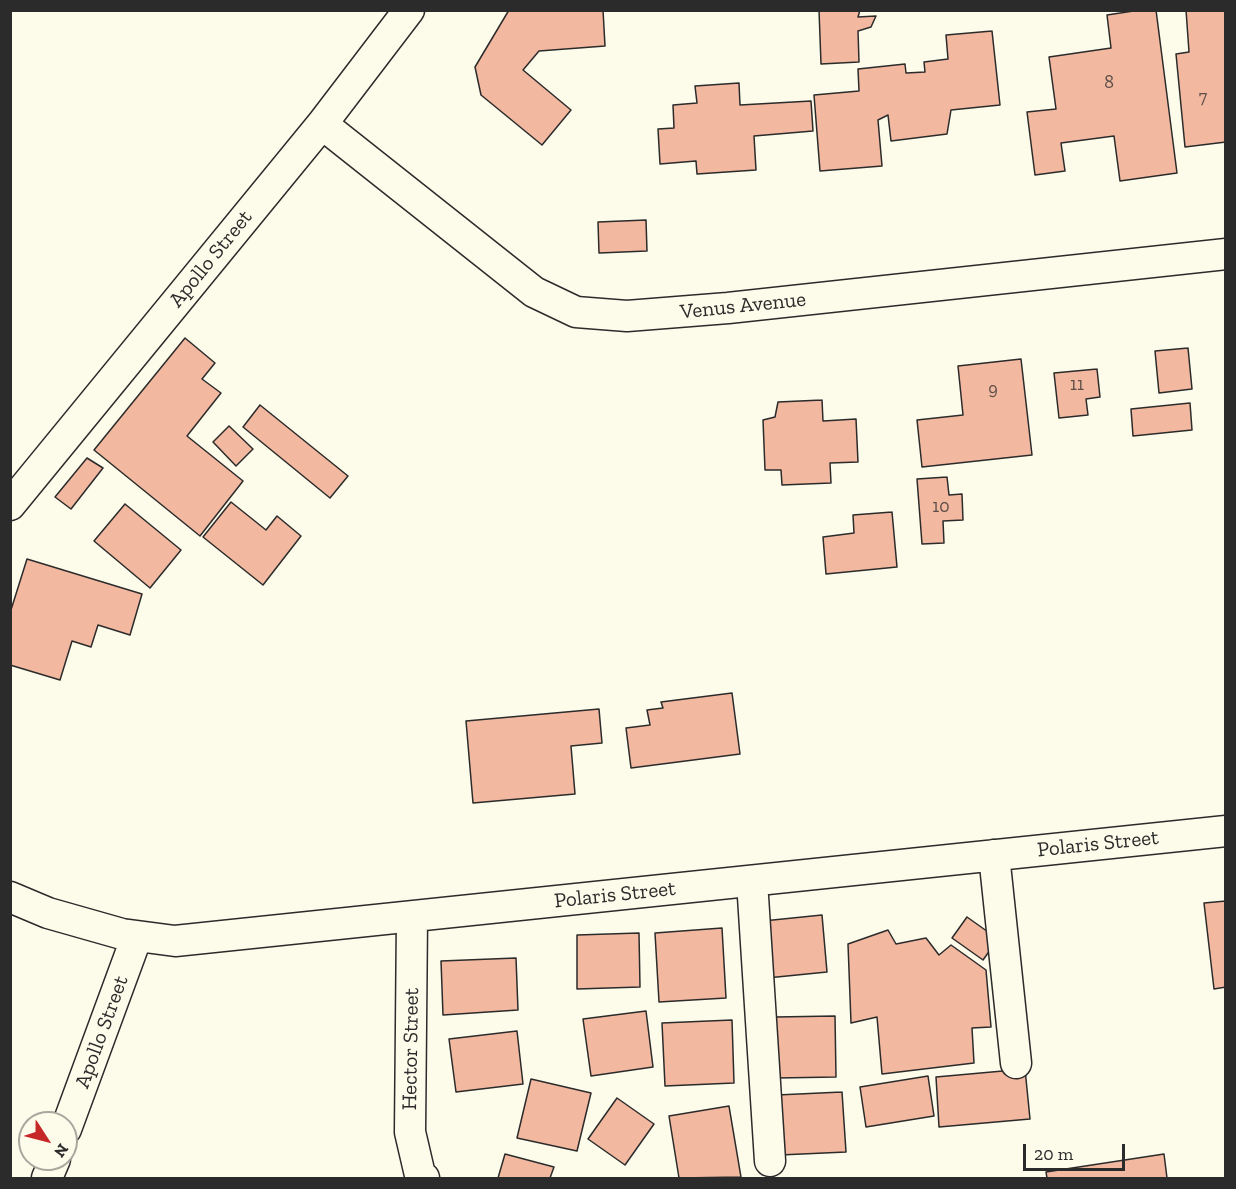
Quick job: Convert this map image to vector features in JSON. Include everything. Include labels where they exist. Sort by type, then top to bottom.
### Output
[{"type":"street","name":"Apollo Street","points":[[10,505],[322,124],[409,10]]},
{"type":"street","name":"Venus Avenue","points":[[322,124],[534,292],[576,312],[627,316],[728,308],[1226,254]]},
{"type":"street","name":"Polaris Street","points":[[10,897],[48,913],[122,934],[175,942],[1226,831]]},
{"type":"street","points":[[994,855],[1016,1063]]},
{"type":"street","points":[[752,881],[770,1161]]},
{"type":"street","name":"Hector Street","points":[[412,917],[410,1132],[420,1175],[424,1179]]},
{"type":"street","name":"Apollo Street","points":[[73,1111],[137,936]]},
{"type":"building","points":[[509,10],[603,10],[605,46],[539,51],[523,70],[571,110],[542,145],[481,95],[475,67]]},
{"type":"building","points":[[819,10],[860,10],[858,17],[876,16],[871,27],[858,31],[859,62],[821,64]]},
{"type":"building","points":[[1156,10],[1177,173],[1120,181],[1114,136],[1061,143],[1065,171],[1035,175],[1027,112],[1056,109],[1049,57],[1111,48],[1107,15]]},
{"type":"building","points":[[1186,10],[1226,10],[1226,142],[1185,147],[1176,54],[1189,52]]},
{"type":"building","points":[[992,31],[1000,105],[951,110],[947,134],[891,141],[888,115],[878,120],[882,166],[820,171],[814,95],[859,91],[858,69],[905,64],[906,73],[925,72],[924,62],[948,59],[946,35]]},
{"type":"building","points":[[739,83],[740,105],[811,101],[813,131],[754,136],[756,170],[697,174],[696,161],[660,164],[658,129],[674,128],[673,105],[697,103],[695,86]]},
{"type":"building","points":[[646,220],[647,251],[599,253],[598,222]]},
{"type":"building","points":[[185,338],[215,363],[202,379],[221,393],[187,436],[243,481],[200,536],[94,450]]},
{"type":"building","points":[[1188,348],[1192,389],[1159,393],[1155,351]]},
{"type":"building","points":[[1021,359],[1032,455],[922,467],[917,420],[963,415],[958,366]]},
{"type":"building","points":[[1097,369],[1100,397],[1086,399],[1088,415],[1059,418],[1054,373]]},
{"type":"building","points":[[822,400],[823,421],[856,419],[858,462],[830,463],[831,483],[782,485],[781,470],[765,470],[763,420],[775,417],[778,402]]},
{"type":"building","points":[[1190,403],[1192,430],[1133,436],[1131,409]]},
{"type":"building","points":[[260,405],[348,476],[330,498],[243,427]]},
{"type":"building","points":[[229,426],[253,449],[236,466],[213,442]]},
{"type":"building","points":[[87,458],[103,468],[71,509],[55,497]]},
{"type":"building","points":[[947,477],[949,495],[962,494],[963,520],[943,521],[944,543],[922,544],[917,479]]},
{"type":"building","points":[[231,502],[266,530],[277,516],[301,536],[263,585],[203,537]]},
{"type":"building","points":[[125,504],[181,550],[150,588],[94,541]]},
{"type":"building","points":[[892,512],[897,567],[826,574],[823,537],[854,533],[853,515]]},
{"type":"building","points":[[27,559],[142,594],[130,635],[98,625],[91,647],[72,641],[60,680],[10,665],[10,613]]},
{"type":"building","points":[[732,693],[740,754],[631,768],[626,728],[650,725],[647,710],[663,708],[661,702]]},
{"type":"building","points":[[599,709],[602,743],[571,746],[575,794],[473,803],[466,721]]},
{"type":"building","points":[[1226,901],[1226,987],[1214,989],[1204,903]]},
{"type":"building","points":[[822,915],[827,972],[767,978],[763,921]]},
{"type":"building","points":[[967,917],[998,939],[983,960],[952,938]]},
{"type":"building","points":[[722,928],[726,998],[659,1002],[655,933]]},
{"type":"building","points":[[888,930],[896,944],[926,938],[939,955],[951,945],[986,970],[991,1027],[972,1028],[974,1063],[882,1074],[877,1017],[851,1023],[848,944]]},
{"type":"building","points":[[639,933],[640,987],[577,989],[577,935]]},
{"type":"building","points":[[516,958],[518,1010],[443,1015],[441,961]]},
{"type":"building","points":[[646,1011],[653,1067],[591,1076],[583,1019]]},
{"type":"building","points":[[835,1016],[836,1077],[777,1078],[775,1017]]},
{"type":"building","points":[[732,1020],[734,1083],[665,1086],[662,1023]]},
{"type":"building","points":[[517,1031],[523,1084],[456,1092],[449,1039]]},
{"type":"building","points":[[1025,1069],[1030,1119],[939,1127],[936,1077]]},
{"type":"building","points":[[928,1076],[934,1116],[866,1127],[860,1087]]},
{"type":"building","points":[[531,1079],[591,1093],[577,1151],[517,1138]]},
{"type":"building","points":[[842,1092],[846,1152],[780,1155],[777,1095]]},
{"type":"building","points":[[617,1098],[654,1124],[625,1165],[588,1139]]},
{"type":"building","points":[[729,1106],[741,1177],[679,1178],[669,1116]]},
{"type":"building","points":[[505,1154],[554,1167],[550,1178],[498,1178]]},
{"type":"building","points":[[1164,1154],[1167,1178],[1047,1178],[1046,1172]]}]
